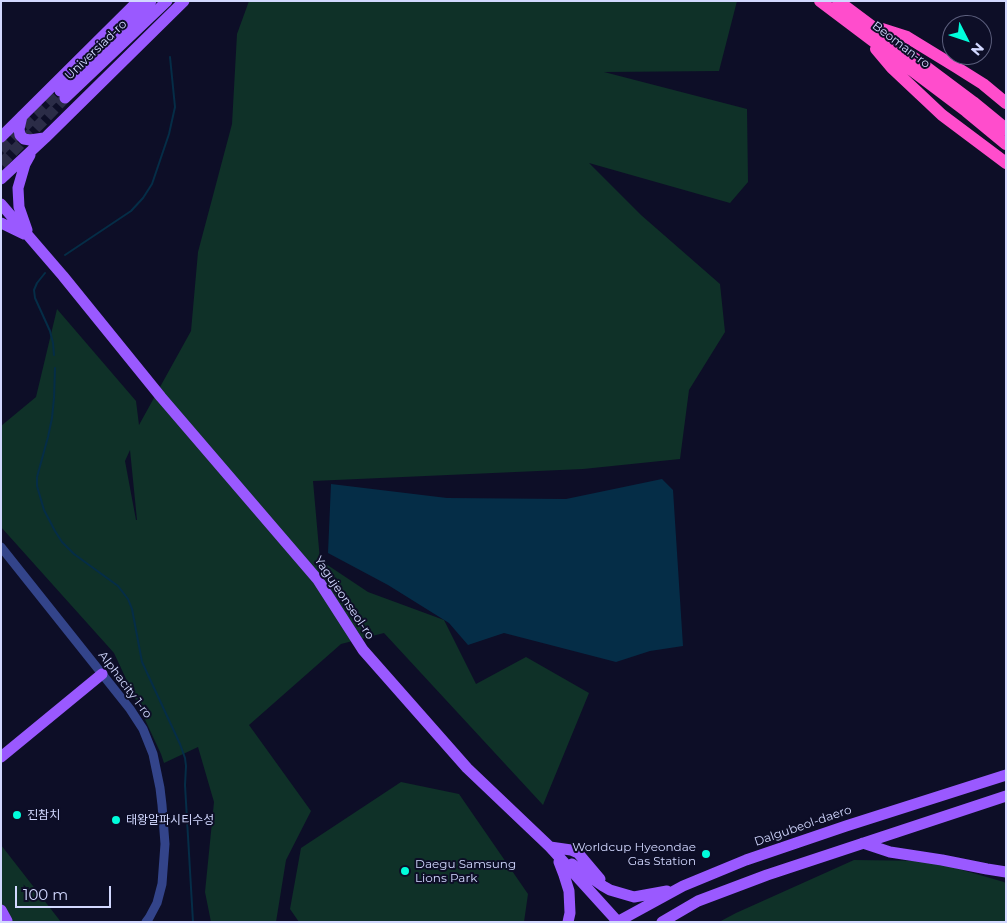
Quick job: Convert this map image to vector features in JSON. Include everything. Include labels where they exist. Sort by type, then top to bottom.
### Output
[{"type":"highway","name":"Beoman-ro","points":[[820,1],[867,29],[983,117]]},
{"type":"highway","name":"Beoman-ro","points":[[838,1],[867,29]]},
{"type":"highway","points":[[867,29],[907,38],[983,84],[1006,103]]},
{"type":"highway","points":[[867,29],[892,68],[942,115],[1006,164]]},
{"type":"highway","points":[[983,117],[1006,129]]},
{"type":"highway","points":[[983,117],[1006,144]]},
{"type":"main road","points":[[1,137],[138,1]]},
{"type":"main road","name":"Universiad-ro","points":[[151,1],[63,95],[167,1]]},
{"type":"main road","points":[[1,178],[45,138],[184,1]]},
{"type":"main road","points":[[22,116],[19,129],[20,136],[30,140],[45,138]]},
{"type":"main road","points":[[30,236],[19,207],[18,188],[26,164],[35,146]]},
{"type":"main road","points":[[1,204],[30,236]]},
{"type":"main road","points":[[1,223],[30,236]]},
{"type":"main road","name":"Yagujeonseol-ro","points":[[30,236],[161,397],[318,580],[364,651],[467,768],[552,849],[618,922]]},
{"type":"main road","points":[[1,757],[102,674]]},
{"type":"main road","name":"Dalgubeol-daero","points":[[618,922],[676,890],[746,860],[1006,775]]},
{"type":"main road","points":[[662,922],[698,901],[767,875],[1006,796]]},
{"type":"main road","points":[[863,843],[890,852],[1006,872]]},
{"type":"main road","points":[[552,849],[610,890],[634,896],[676,890]]},
{"type":"main road","points":[[552,849],[569,891],[570,912],[568,922]]},
{"type":"street","name":"Alphacity 1-ro","points":[[1,547],[130,709],[142,729],[152,754],[160,788],[164,844],[162,884],[157,903],[146,922]]},
{"type":"green space","points":[[249,1],[737,1],[719,71],[604,72],[747,109],[748,182],[730,203],[589,163],[641,215],[720,284],[725,332],[689,390],[680,459],[583,469],[313,481],[320,560],[368,592],[444,620],[476,684],[526,657],[589,693],[543,805],[384,633],[341,644],[249,725],[311,811],[286,860],[276,922],[211,922],[205,892],[214,802],[198,747],[164,763],[114,653],[1,527],[1,426],[36,397],[57,309],[136,401],[139,425],[191,331],[198,252],[232,124],[237,34]],"holes":[[[130,450],[137,520],[125,461]]]},
{"type":"green space","name":"Daegu Samsung Lions Park","points":[[401,782],[459,794],[528,894],[524,922],[299,922],[290,909],[301,848]]},
{"type":"green space","points":[[1,845],[61,922],[8,922],[1,910]]},
{"type":"green space","points":[[854,860],[931,861],[1004,882],[1006,884],[1006,922],[719,922]]},
{"type":"water","points":[[662,479],[673,490],[683,646],[650,651],[616,662],[504,633],[468,645],[449,623],[388,585],[328,553],[331,484],[447,498],[566,499]]},
{"type":"waterway","points":[[65,255],[131,211],[152,184],[169,134],[175,107],[170,57]]},
{"type":"waterway","points":[[45,273],[34,290],[35,298],[50,331],[54,355]]},
{"type":"waterway","points":[[55,368],[52,418],[37,477],[37,486],[44,510],[62,542],[74,554],[118,586],[128,599],[132,609],[142,662],[185,758],[193,922]]},
{"type":"tunnel","points":[[1,150],[60,91]]},
{"type":"tunnel","points":[[1,164],[65,98]]},
{"type":"place","name":"진참치","points":[[17,815]]},
{"type":"place","name":"태왕알파시티수성","points":[[116,820]]},
{"type":"place","name":"Worldcup Hyeondae Gas Station","points":[[706,854]]},
{"type":"place","name":"Daegu Samsung Lions Park","points":[[405,871]]}]
